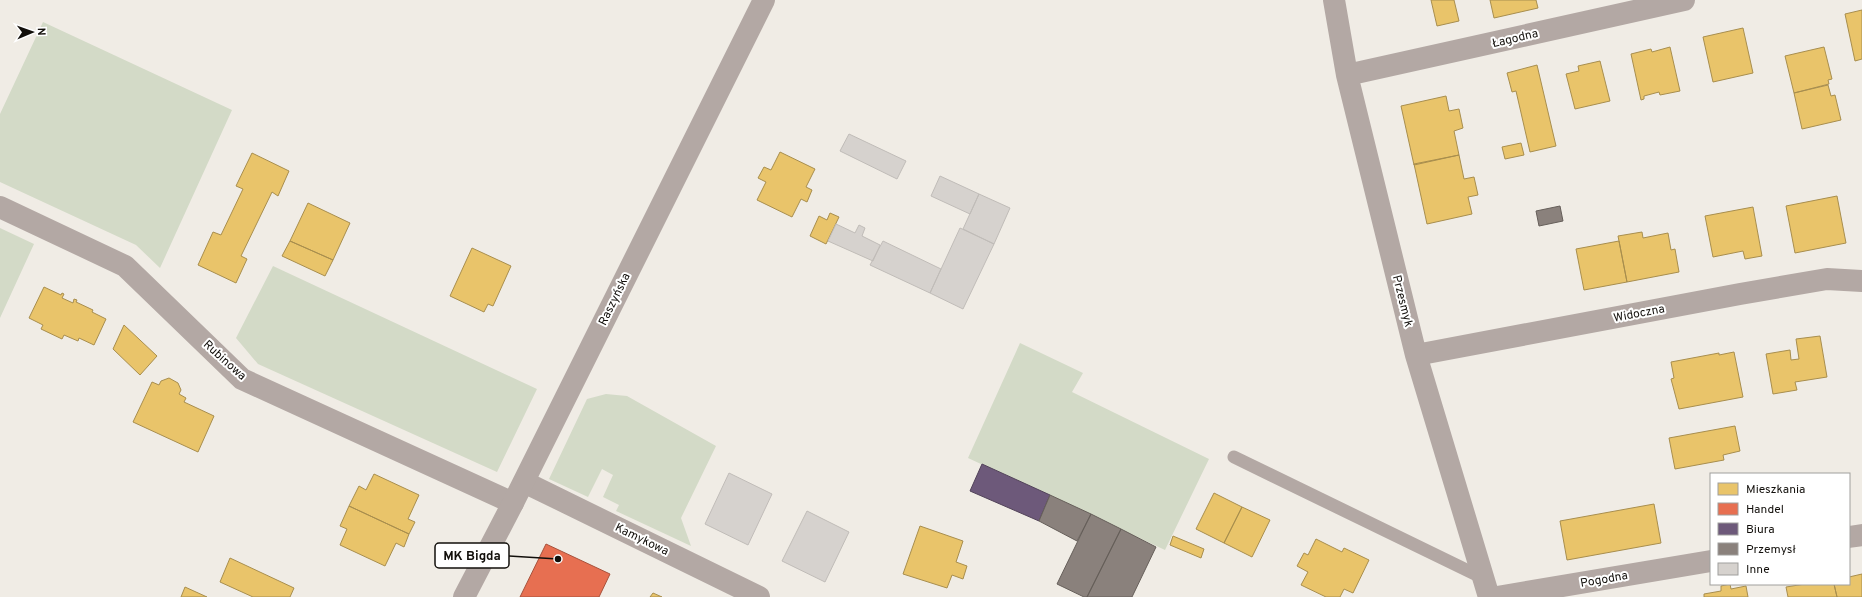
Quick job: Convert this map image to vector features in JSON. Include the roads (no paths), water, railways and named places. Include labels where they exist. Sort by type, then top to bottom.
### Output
[{"type":"street","name":"Raszyńska","points":[[464,597],[524,482],[764,0]]},
{"type":"street","name":"Przesmyk","points":[[1334,0],[1347,75],[1416,355],[1486,588]]},
{"type":"street","name":"Łagodna","points":[[1347,75],[1684,0]]},
{"type":"street","name":"Rubinowa","points":[[0,207],[125,266],[242,379],[513,503]]},
{"type":"street","name":"Widoczna","points":[[1416,355],[1776,288],[1827,280],[1862,281]]},
{"type":"street","name":"Kamykowa","points":[[524,482],[760,597]]},
{"type":"street","points":[[1850,537],[1862,535]]},
{"type":"street","name":"Pogodna","points":[[1498,597],[1710,561]]},
{"type":"lane","points":[[1234,457],[1486,588]]},
{"type":"place","name":"MK Bigda","points":[[558,559]]}]
